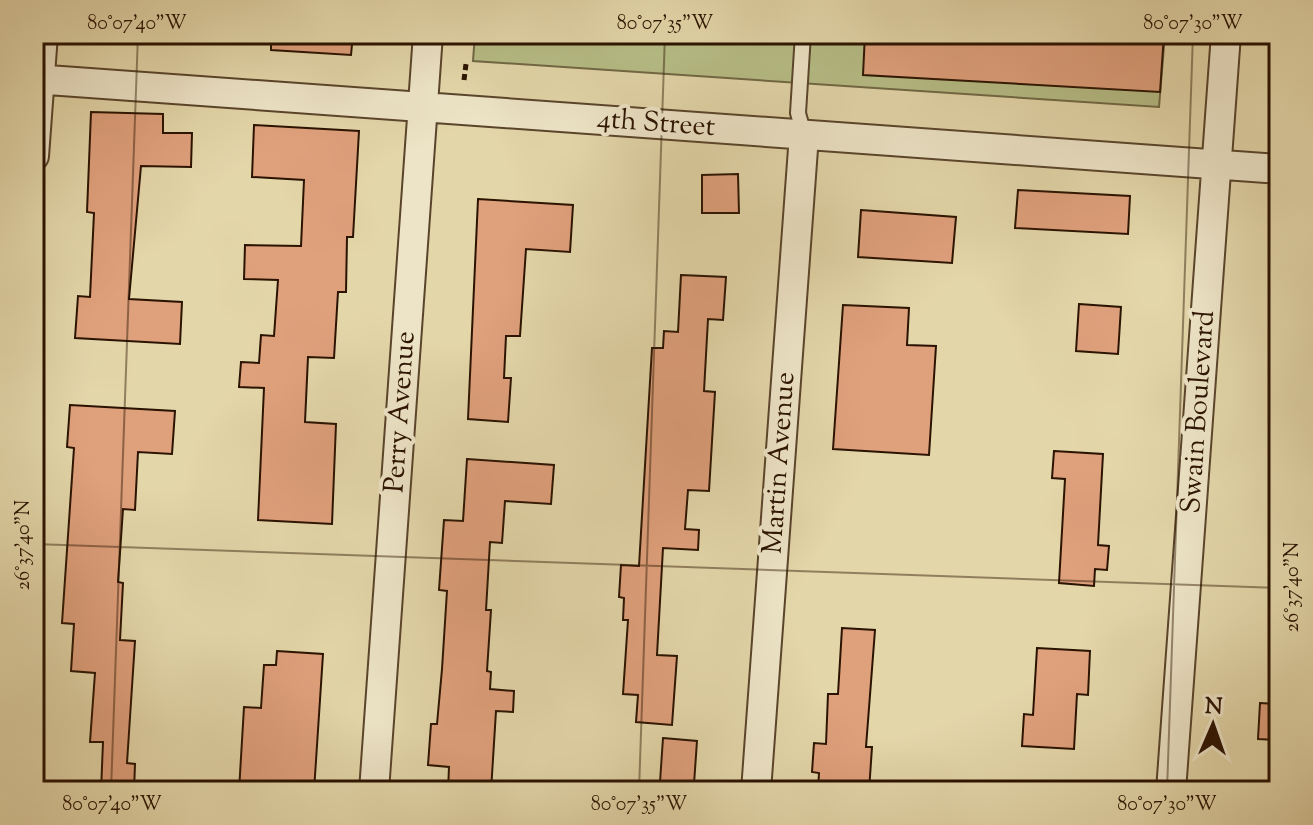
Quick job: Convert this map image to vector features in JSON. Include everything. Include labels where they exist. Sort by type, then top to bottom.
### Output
[{"type":"street","points":[[34,156],[37,80],[43,34]]},
{"type":"street","name":"Perry Avenue","points":[[374,791],[428,34]]},
{"type":"street","name":"Swain Boulevard","points":[[1171,791],[1226,34]]},
{"type":"street","name":"4th Street","points":[[37,80],[1279,169]]},
{"type":"street","name":"Martin Avenue","points":[[756,791],[804,135]]},
{"type":"lane","points":[[803,34],[798,113],[804,135]]},
{"type":"path","points":[[464,80],[466,64]]},
{"type":"green space","points":[[475,34],[1165,34],[1159,107],[473,61]]},
{"type":"building","points":[[271,34],[353,34],[351,55],[271,50]]},
{"type":"building","points":[[865,34],[1164,34],[1160,92],[863,75]]},
{"type":"building","points":[[91,112],[163,114],[163,133],[192,133],[191,167],[141,166],[129,299],[182,302],[180,344],[75,338],[78,296],[90,297],[94,213],[87,212]]},
{"type":"building","points":[[254,125],[359,131],[353,237],[347,237],[346,292],[338,292],[334,358],[308,357],[305,422],[336,424],[332,524],[258,520],[264,388],[239,387],[241,362],[259,363],[261,335],[274,336],[278,280],[244,279],[245,245],[301,246],[304,180],[252,177]]},
{"type":"building","points":[[738,174],[739,213],[702,213],[702,175]]},
{"type":"building","points":[[1018,190],[1130,196],[1128,234],[1015,228]]},
{"type":"building","points":[[478,199],[573,205],[570,252],[526,249],[520,336],[506,336],[504,378],[511,378],[508,422],[468,419]]},
{"type":"building","points":[[861,210],[956,217],[952,263],[858,257]]},
{"type":"building","points":[[681,275],[726,277],[723,320],[708,319],[704,391],[715,392],[709,491],[688,490],[685,529],[699,530],[698,550],[663,548],[657,655],[677,656],[672,725],[636,722],[638,695],[623,694],[628,620],[623,620],[624,598],[619,597],[621,565],[639,566],[652,348],[663,348],[664,331],[678,332]]},
{"type":"building","points":[[1079,304],[1121,307],[1118,354],[1076,351]]},
{"type":"building","points":[[843,305],[909,308],[907,345],[936,346],[929,455],[833,449]]},
{"type":"building","points":[[70,405],[175,411],[172,454],[138,452],[135,510],[123,509],[118,582],[123,583],[120,640],[135,641],[127,763],[135,764],[134,791],[101,791],[103,742],[90,742],[95,673],[71,671],[74,624],[62,623],[74,448],[67,447]]},
{"type":"building","points":[[1054,451],[1103,454],[1098,545],[1109,546],[1107,570],[1095,569],[1094,586],[1059,583],[1065,479],[1052,478]]},
{"type":"building","points":[[467,459],[554,465],[551,504],[505,501],[502,543],[490,542],[486,610],[491,610],[487,671],[491,672],[490,689],[514,691],[513,712],[496,711],[491,791],[448,791],[449,767],[428,765],[431,724],[437,724],[442,669],[447,591],[439,590],[444,520],[463,521]]},
{"type":"building","points":[[842,628],[875,630],[866,747],[872,747],[869,791],[818,791],[819,773],[812,772],[814,743],[826,744],[828,694],[838,694]]},
{"type":"building","points":[[1037,648],[1090,651],[1088,695],[1077,694],[1074,749],[1022,746],[1024,714],[1033,715]]},
{"type":"building","points":[[277,651],[323,654],[314,791],[239,791],[244,707],[261,708],[264,665],[276,665]]},
{"type":"building","points":[[1260,703],[1279,704],[1279,740],[1258,739]]},
{"type":"building","points":[[663,738],[697,741],[694,784],[660,782]]}]
